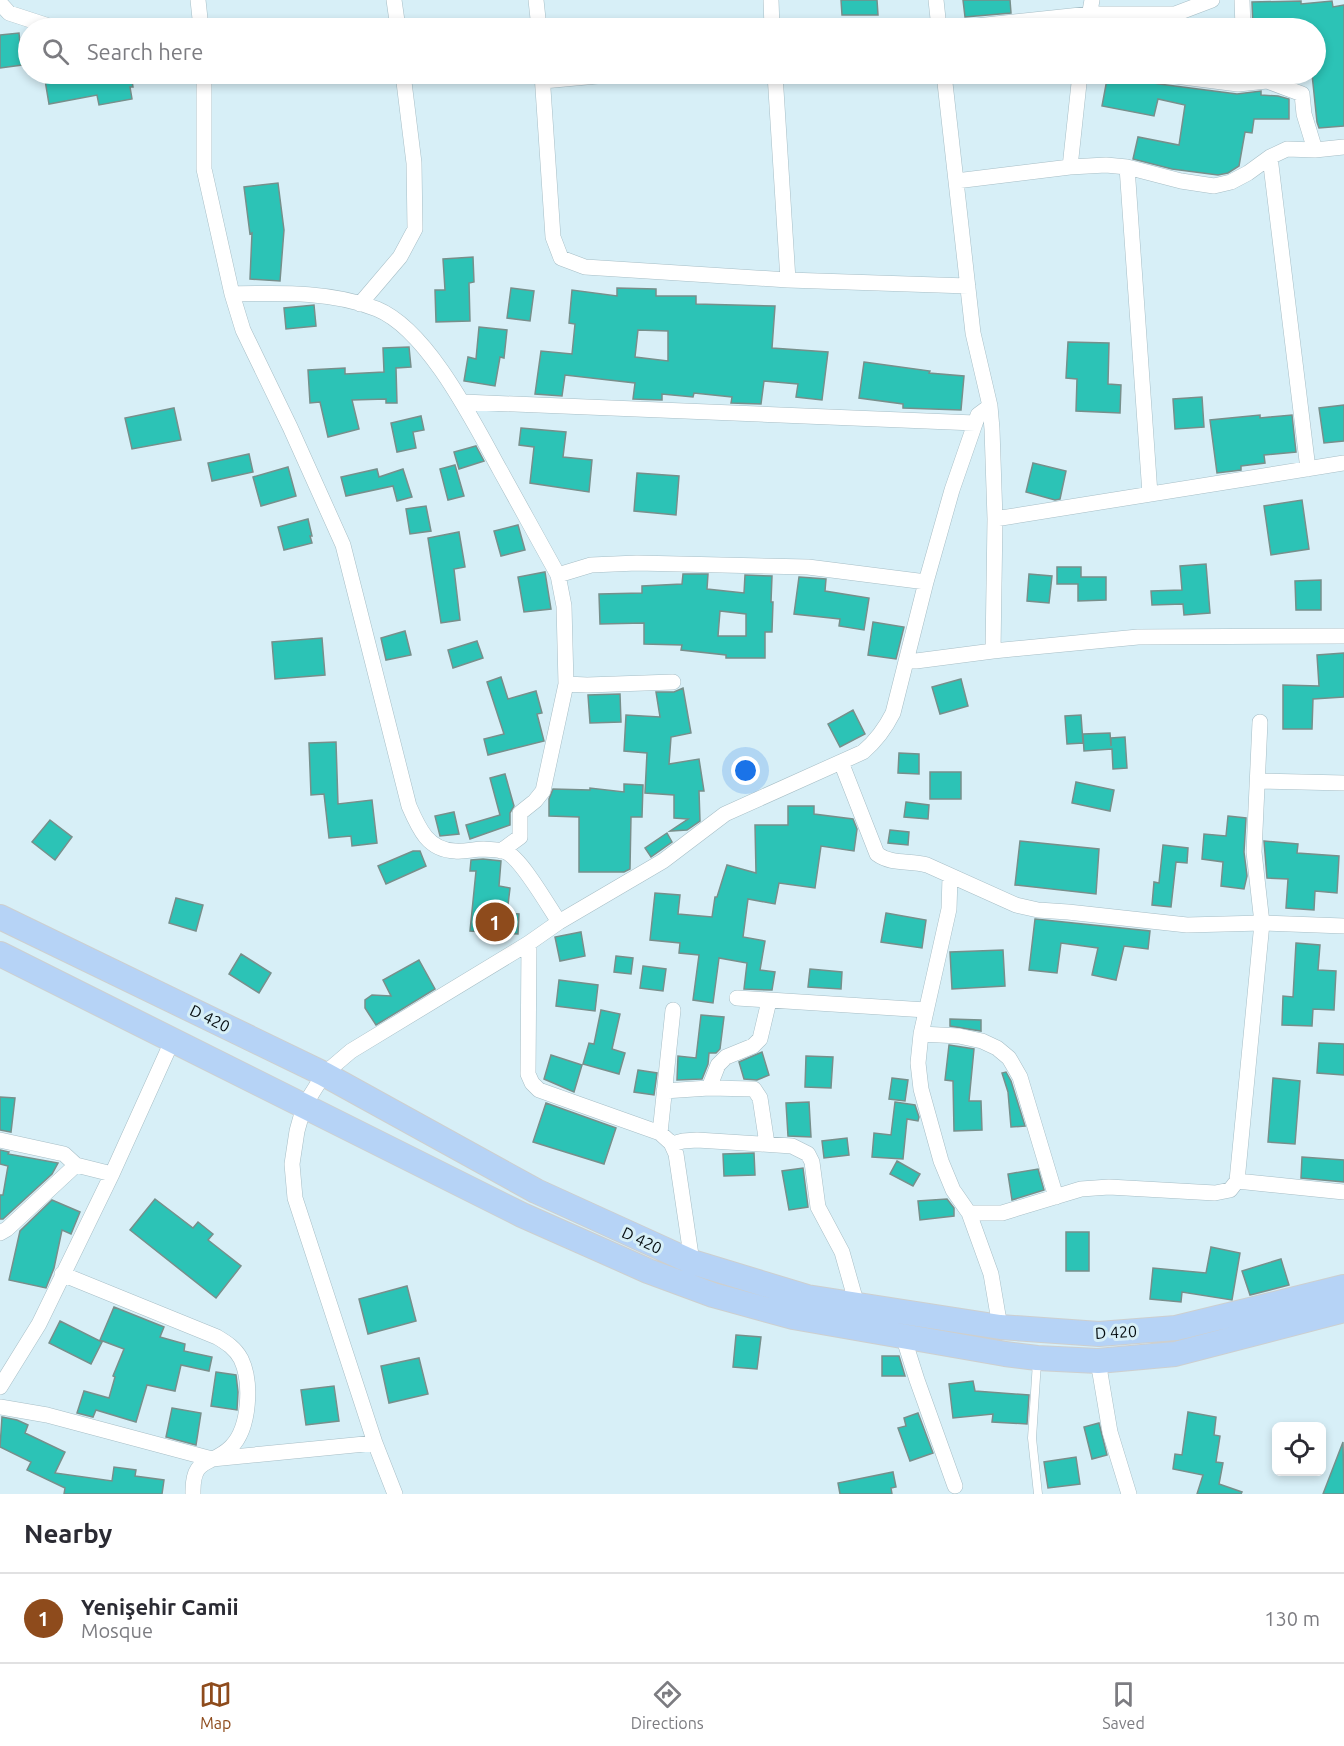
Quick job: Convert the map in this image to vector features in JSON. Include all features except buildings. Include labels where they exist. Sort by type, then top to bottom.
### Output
[{"type":"highway","name":"D 420","points":[[0,917],[324,1074],[536,1191],[693,1262],[807,1297],[1000,1327],[1099,1334],[1176,1328],[1344,1287]]},
{"type":"highway","points":[[0,954],[522,1215],[648,1270],[713,1295],[793,1317],[1037,1358],[1098,1361],[1175,1354],[1344,1311]]},
{"type":"street","points":[[198,0],[200,18]]},
{"type":"street","points":[[394,0],[397,18]]},
{"type":"street","points":[[536,0],[538,18]]},
{"type":"street","points":[[771,0],[772,18]]},
{"type":"street","points":[[936,0],[938,18]]},
{"type":"street","points":[[1052,18],[1090,14],[1175,14],[1212,0]]},
{"type":"street","points":[[1242,0],[1243,18]]},
{"type":"street","points":[[0,3],[9,13],[24,18]]},
{"type":"street","points":[[204,84],[204,169],[232,294],[243,330],[343,545],[409,806],[419,829],[429,842],[440,849],[457,852],[473,849],[508,852],[519,862],[559,922]]},
{"type":"street","points":[[360,304],[400,257],[415,229],[414,163],[404,84]]},
{"type":"street","points":[[542,84],[553,237],[561,258],[585,267],[788,280],[968,286]]},
{"type":"street","points":[[776,84],[788,280]]},
{"type":"street","points":[[945,84],[974,333],[990,406],[992,429],[995,519],[993,651]]},
{"type":"street","points":[[1070,167],[1079,84]]},
{"type":"street","points":[[1275,84],[1302,94],[1304,114],[1315,150]]},
{"type":"street","points":[[956,181],[1070,167],[1106,165],[1127,167],[1180,181],[1214,186],[1231,182],[1287,149],[1315,150],[1344,147]]},
{"type":"street","points":[[1270,157],[1308,469]]},
{"type":"street","points":[[1127,167],[1150,494]]},
{"type":"street","points":[[232,294],[298,293],[336,298],[378,309],[404,325],[425,349],[463,402],[558,575],[564,606],[566,684],[543,791],[536,801],[520,813],[520,837],[501,851]]},
{"type":"street","points":[[463,402],[975,423]]},
{"type":"street","points":[[395,1494],[375,1443],[295,1198],[292,1164],[304,1106],[324,1074],[376,1034],[663,861],[726,814],[863,752],[875,741],[887,727],[893,713],[952,490],[975,423],[982,411],[990,406]]},
{"type":"street","points":[[995,519],[1344,463]]},
{"type":"street","points":[[558,575],[591,566],[648,563],[808,567],[926,582]]},
{"type":"street","points":[[908,660],[1138,637],[1344,636]]},
{"type":"street","points":[[566,684],[673,681]]},
{"type":"street","points":[[969,1213],[1002,1213],[1081,1189],[1109,1187],[1215,1193],[1230,1190],[1237,1181],[1262,924],[1254,852],[1260,722]]},
{"type":"street","points":[[841,762],[877,854],[893,862],[914,862],[927,866],[1016,904],[1038,910],[1187,926],[1262,924],[1344,926]]},
{"type":"street","points":[[1258,781],[1344,783]]},
{"type":"street","points":[[950,877],[949,909],[921,1034],[918,1063],[921,1089],[941,1161],[953,1190],[969,1213],[991,1274],[1000,1327]]},
{"type":"street","points":[[529,943],[528,1074],[532,1083],[539,1090],[660,1133],[672,1144],[676,1154],[693,1262]]},
{"type":"street","points":[[737,998],[926,1010]]},
{"type":"street","points":[[709,1088],[718,1065],[726,1057],[753,1046],[760,1039],[770,1000]]},
{"type":"street","points":[[660,1133],[673,1010]]},
{"type":"street","points":[[921,1034],[959,1036],[982,1041],[997,1048],[1009,1058],[1020,1077],[1056,1197]]},
{"type":"street","points":[[0,1387],[39,1324],[112,1174],[173,1040]]},
{"type":"street","points":[[664,1091],[747,1087],[754,1089],[758,1092],[766,1144]]},
{"type":"street","points":[[0,1140],[64,1154],[76,1165],[112,1174]]},
{"type":"street","points":[[672,1144],[697,1140],[766,1144],[792,1146],[808,1154],[813,1162],[818,1207],[842,1252],[857,1305]]},
{"type":"street","points":[[0,1233],[8,1229],[76,1165]]},
{"type":"street","points":[[1237,1181],[1344,1192]]},
{"type":"street","points":[[62,1274],[217,1337],[232,1346],[240,1358],[246,1372],[247,1411],[243,1431],[230,1448],[202,1463],[196,1471],[193,1494]]},
{"type":"street","points":[[903,1336],[916,1380],[955,1486]]},
{"type":"street","points":[[1098,1361],[1110,1432],[1129,1494]]},
{"type":"street","points":[[0,1407],[47,1415],[212,1459],[375,1443]]},
{"type":"lane","points":[[1037,1358],[1032,1438],[1038,1494]]},
{"type":"place","name":"Yenişehir Camii","points":[[495,922]]}]
